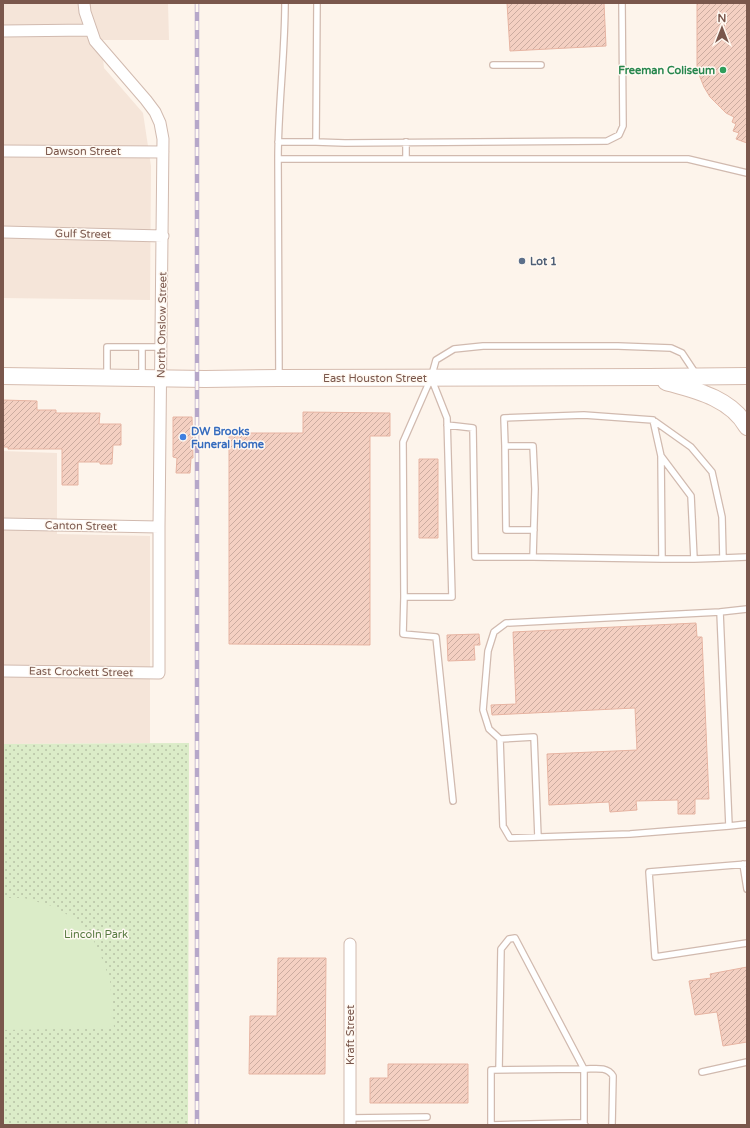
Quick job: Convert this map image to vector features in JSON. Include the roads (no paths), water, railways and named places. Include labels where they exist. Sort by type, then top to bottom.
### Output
[{"type":"main road","name":"East Houston Street","points":[[3,376],[142,379],[747,376]]},
{"type":"main road","points":[[649,377],[699,391],[723,403],[743,420],[747,427]]},
{"type":"street","name":"North Onslow Street","points":[[84,3],[90,30],[95,41],[101,50],[155,112],[160,124],[163,139],[159,527],[160,673]]},
{"type":"street","points":[[3,31],[90,30]]},
{"type":"street","name":"Dawson Street","points":[[3,151],[163,152]]},
{"type":"street","name":"Gulf Street","points":[[3,232],[163,236]]},
{"type":"street","name":"Canton Street","points":[[3,524],[159,527]]},
{"type":"street","name":"East Crockett Street","points":[[3,671],[160,673]]},
{"type":"street","name":"Kraft Street","points":[[350,944],[350,1122]]},
{"type":"lane","points":[[279,378],[278,122],[285,41],[285,3]]},
{"type":"lane","points":[[316,142],[317,3]]},
{"type":"lane","points":[[278,142],[607,141],[619,135],[623,126],[622,3]]},
{"type":"lane","points":[[493,64],[541,64]]},
{"type":"lane","points":[[406,142],[406,159]]},
{"type":"lane","points":[[278,159],[688,159],[747,173]]},
{"type":"lane","points":[[453,801],[436,637],[403,634],[403,442],[431,378],[436,360],[454,349],[483,346],[618,346],[671,348],[682,353],[698,376]]},
{"type":"lane","points":[[107,378],[107,347],[162,347]]},
{"type":"lane","points":[[142,347],[142,379]]},
{"type":"lane","points":[[404,597],[452,597],[447,418],[431,378]]},
{"type":"lane","points":[[534,530],[506,530],[504,418],[584,415],[653,420],[691,447],[712,472],[722,517],[723,558]]},
{"type":"lane","points":[[653,420],[661,456],[662,559]]},
{"type":"lane","points":[[447,425],[473,428],[475,557],[694,559],[747,556]]},
{"type":"lane","points":[[505,446],[534,446],[535,489],[533,557]]},
{"type":"lane","points":[[661,456],[691,496],[694,559]]},
{"type":"lane","points":[[538,837],[534,738],[500,739],[489,729],[483,710],[488,651],[494,632],[506,623],[720,612],[747,609]]},
{"type":"lane","points":[[720,612],[729,826]]},
{"type":"lane","points":[[500,739],[503,826],[510,838],[630,834],[747,824]]},
{"type":"lane","points":[[747,889],[745,864],[649,872],[655,957],[747,943]]},
{"type":"lane","points":[[499,1070],[501,949],[509,939],[515,938],[584,1069],[584,1124],[491,1125],[491,1070],[499,1070],[584,1069],[604,1068],[613,1076],[612,1125]]},
{"type":"lane","points":[[702,1072],[747,1062]]},
{"type":"lane","points":[[350,1122],[427,1117]]},
{"type":"railway","points":[[197,3],[197,1125]]},
{"type":"place","name":"Freeman Coliseum","points":[[723,70]]},
{"type":"place","name":"Lot 1","points":[[522,261]]},
{"type":"place","name":"DW Brooks Funeral Home","points":[[183,437]]},
{"type":"park label","name":"Lincoln Park","points":[[96,934]]}]
